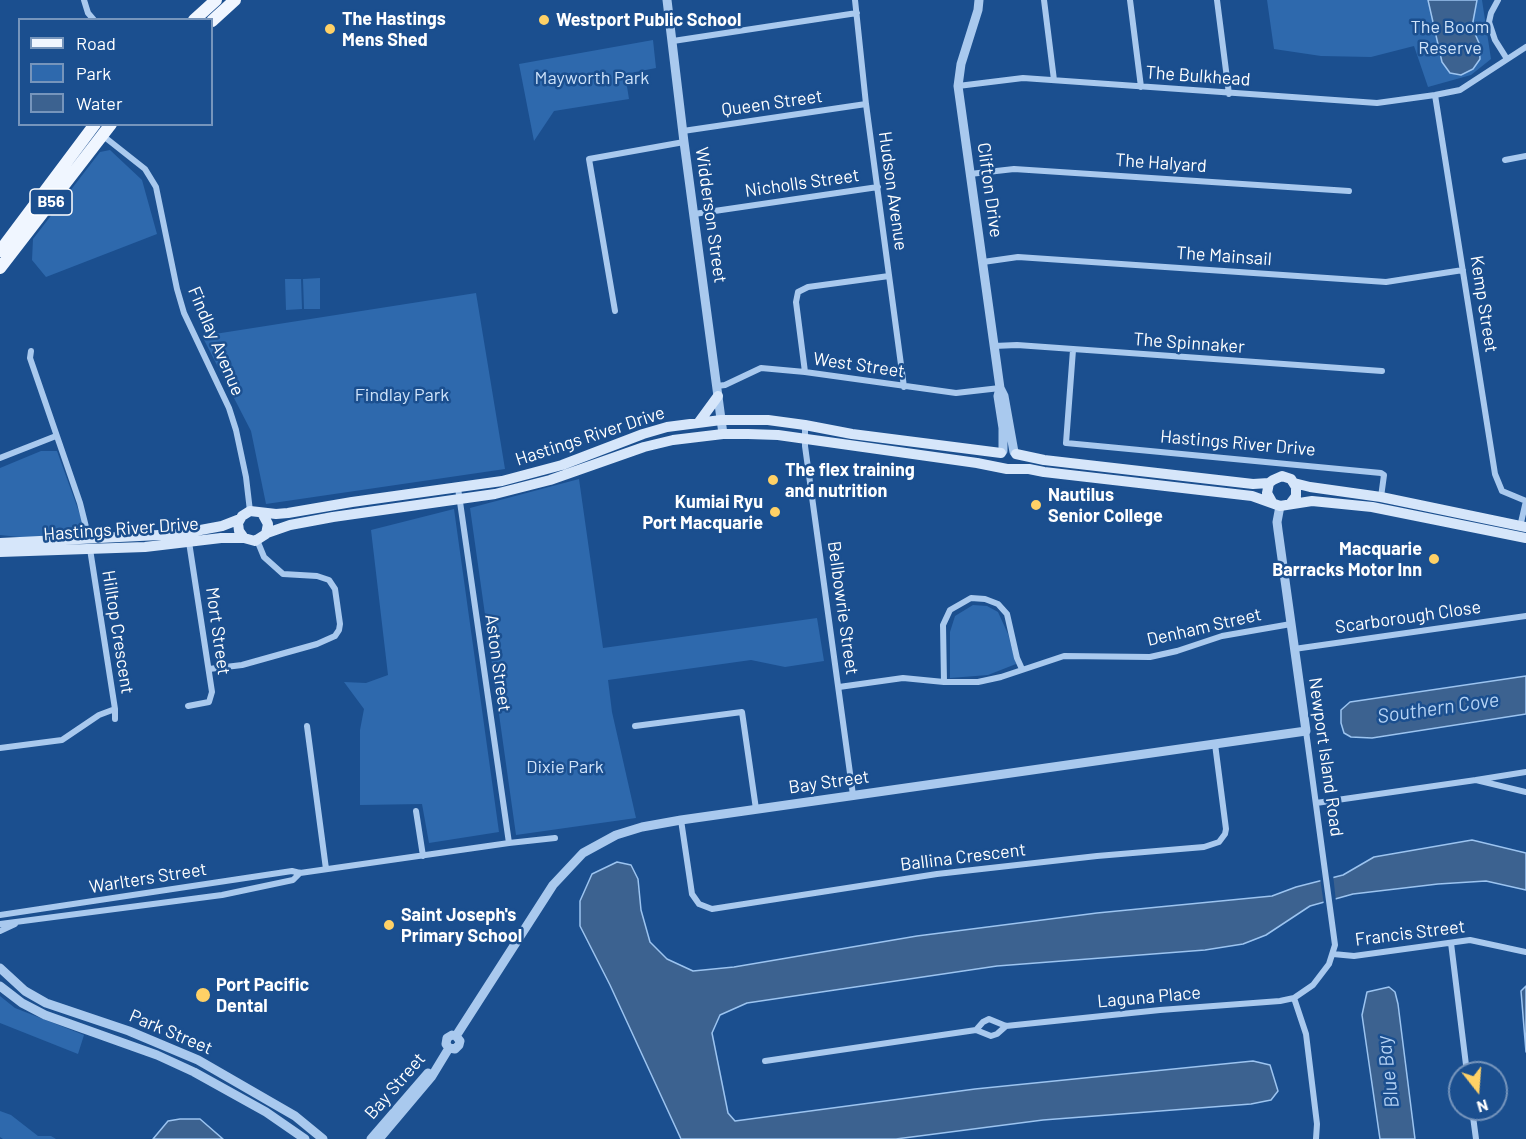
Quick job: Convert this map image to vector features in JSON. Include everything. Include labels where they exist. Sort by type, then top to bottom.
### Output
[{"type":"main road","points":[[196,18],[216,0]]},
{"type":"main road","points":[[213,20],[235,0]]},
{"type":"main road","name":"B56","points":[[0,251],[97,129]]},
{"type":"main road","name":"B56","points":[[0,268],[97,129]]},
{"type":"main road","points":[[699,422],[717,391]]},
{"type":"main road","name":"Hastings River Drive","points":[[262,513],[288,513],[404,494],[458,489],[562,465],[643,434],[699,422],[722,420],[768,420],[852,434],[1008,453],[1056,462],[1253,484],[1269,483]]},
{"type":"main road","name":"Hastings River Drive","points":[[267,533],[290,525],[344,515],[493,495],[550,480],[644,447],[673,440],[723,434],[778,435],[1008,468],[1252,496],[1281,504],[1312,501],[1372,507],[1523,532]]},
{"type":"main road","points":[[1008,453],[1018,462],[1008,468],[999,460],[1008,453]]},
{"type":"main road","points":[[1282,476],[1294,483],[1296,496],[1281,504],[1267,493],[1269,483],[1282,476]]},
{"type":"main road","name":"Hastings River Drive","points":[[1294,483],[1382,497],[1523,532]]},
{"type":"main road","points":[[250,511],[262,513],[268,520],[267,533],[257,540],[244,538],[238,529],[240,519],[250,511]]},
{"type":"main road","name":"Hastings River Drive","points":[[0,552],[179,534],[207,530],[240,519]]},
{"type":"main road","name":"Hastings River Drive","points":[[0,543],[145,547],[244,538]]},
{"type":"street","points":[[84,0],[88,13],[92,18]]},
{"type":"street","name":"Widderson Street","points":[[668,0],[684,142],[723,434]]},
{"type":"street","name":"Hudson Avenue","points":[[855,0],[866,104],[904,387]]},
{"type":"street","name":"Clifton Drive","points":[[979,0],[961,64],[958,86],[1000,388],[998,396],[1002,428],[1008,453]]},
{"type":"street","points":[[1044,0],[1054,80]]},
{"type":"street","points":[[1130,0],[1141,87]]},
{"type":"street","points":[[1217,0],[1229,93]]},
{"type":"street","points":[[1498,0],[1489,22],[1495,40],[1507,58]]},
{"type":"street","points":[[673,41],[857,13]]},
{"type":"street","name":"The Bulkhead","points":[[958,86],[1023,78],[1377,103],[1460,90],[1526,46]]},
{"type":"street","name":"Kemp Street","points":[[1435,95],[1495,474],[1502,491],[1526,501],[1523,532]]},
{"type":"street","name":"Queen Street","points":[[683,131],[866,104]]},
{"type":"street","name":"Findlay Avenue","points":[[97,129],[145,169],[156,187],[184,313],[229,408],[236,430],[246,477],[250,511]]},
{"type":"street","points":[[615,311],[589,159],[684,142]]},
{"type":"street","points":[[1505,160],[1526,156]]},
{"type":"street","name":"The Halyard","points":[[970,174],[1014,169],[1349,191]]},
{"type":"street","name":"Nicholls Street","points":[[694,214],[878,187]]},
{"type":"street","points":[[5,234],[18,227]]},
{"type":"street","name":"The Mainsail","points":[[983,262],[1018,257],[1386,282],[1463,270]]},
{"type":"street","points":[[805,372],[796,302],[798,292],[808,287],[889,276]]},
{"type":"street","name":"The Spinnaker","points":[[994,345],[1382,371]]},
{"type":"street","name":"Hastings River Drive","points":[[1073,350],[1066,443],[1381,473],[1384,475],[1382,497]]},
{"type":"street","name":"Hilltop Crescent","points":[[31,351],[30,358],[80,503],[90,544],[115,719]]},
{"type":"street","name":"West Street","points":[[717,391],[761,368],[956,393],[1000,388]]},
{"type":"street","name":"Bellbowrie Street","points":[[805,425],[805,439],[853,795]]},
{"type":"street","points":[[0,458],[56,436]]},
{"type":"street","name":"Aston Street","points":[[458,489],[509,843]]},
{"type":"street","name":"Newport Island Road","points":[[1281,504],[1277,522],[1330,904],[1335,945],[1333,954]]},
{"type":"street","points":[[209,669],[242,665],[317,644],[335,636],[339,630],[335,589],[328,580],[317,576],[283,574],[264,557],[257,540]]},
{"type":"street","name":"Mort Street","points":[[188,706],[209,702],[212,692],[189,542]]},
{"type":"street","points":[[944,682],[943,625],[950,610],[971,598],[986,599],[998,604],[1007,614],[1022,669]]},
{"type":"street","name":"Scarborough Close","points":[[1294,649],[1526,615]]},
{"type":"street","name":"Denham Street","points":[[839,687],[903,678],[944,682],[978,682],[1001,677],[1064,656],[1150,657],[1177,651],[1222,636],[1291,624]]},
{"type":"street","points":[[0,748],[62,740],[99,715],[115,710]]},
{"type":"street","points":[[635,726],[742,712],[756,809]]},
{"type":"street","points":[[307,726],[326,869]]},
{"type":"street","name":"Bay Street","points":[[379,1139],[418,1094],[447,1051],[446,1041],[449,1036],[456,1036],[553,885],[573,862],[616,835],[681,820],[1306,731]]},
{"type":"street","name":"Ballina Crescent","points":[[681,820],[693,894],[699,904],[712,909],[937,874],[1097,856],[1204,847],[1219,842],[1226,829],[1215,744]]},
{"type":"street","points":[[1316,803],[1526,772]]},
{"type":"street","points":[[1476,780],[1526,792]]},
{"type":"street","points":[[416,811],[423,856]]},
{"type":"street","name":"Warlters Street","points":[[0,915],[292,871],[300,873],[555,838]]},
{"type":"street","name":"Warlters Street","points":[[0,924],[222,895],[293,880],[300,873]]},
{"type":"street","name":"Warlters Street","points":[[0,931],[29,919]]},
{"type":"street","name":"Francis Street","points":[[1333,954],[1354,956],[1476,941],[1526,952]]},
{"type":"street","points":[[1451,943],[1466,1061]]},
{"type":"street","points":[[1316,1139],[1317,1125],[1306,1034],[1294,998],[1313,985],[1321,976],[1333,954]]},
{"type":"street","name":"Park Street","points":[[0,968],[25,991],[46,1003],[129,1030],[198,1060],[304,1121],[323,1139]]},
{"type":"street","name":"Park Street","points":[[0,986],[14,998],[45,1015],[157,1055],[194,1072],[266,1112],[305,1139]]},
{"type":"street","name":"Laguna Place","points":[[976,1030],[989,1019],[1006,1026],[1294,998]]},
{"type":"street","name":"Laguna Place","points":[[765,1061],[976,1030],[991,1036],[1006,1026]]},
{"type":"street","name":"Bay Street","points":[[371,1139],[447,1051]]},
{"type":"street","points":[[1474,1121],[1476,1139]]},
{"type":"green space","name":"The Boom Reserve","points":[[1267,0],[1482,0],[1491,59],[1471,75],[1428,87],[1414,46],[1371,57],[1321,56],[1274,49]]},
{"type":"green space","name":"Mayworth Park","points":[[653,40],[656,68],[625,74],[629,99],[554,111],[534,141],[519,64]]},
{"type":"green space","points":[[110,150],[142,180],[157,234],[46,277],[32,260],[33,239],[100,152]]},
{"type":"green space","points":[[320,278],[320,309],[304,309],[303,279]]},
{"type":"green space","points":[[285,279],[301,279],[302,309],[286,310]]},
{"type":"green space","name":"Findlay Park","points":[[476,293],[505,469],[266,504],[251,431],[202,336]]},
{"type":"green space","points":[[41,451],[57,451],[83,523],[84,540],[66,542],[0,535],[0,468]]},
{"type":"green space","name":"Dixie Park","points":[[579,479],[603,648],[817,618],[824,661],[785,667],[751,660],[608,680],[612,712],[636,818],[516,835],[470,508]]},
{"type":"green space","points":[[454,509],[499,832],[429,843],[422,804],[360,805],[360,730],[364,709],[344,682],[366,683],[388,675],[371,530]]},
{"type":"green space","points":[[973,605],[987,606],[998,612],[1008,634],[1016,664],[988,675],[950,678],[950,632],[955,616]]},
{"type":"green space","points":[[0,996],[15,1008],[84,1035],[78,1054],[0,1023]]},
{"type":"green space","points":[[0,1111],[11,1115],[38,1136],[51,1136],[56,1139],[3,1139],[0,1137]]},
{"type":"water","points":[[1428,0],[1477,0],[1472,27],[1479,43],[1480,59],[1473,69],[1461,75],[1450,73],[1442,62]]},
{"type":"water","name":"Southern Cove","points":[[1526,676],[1526,714],[1372,738],[1351,737],[1344,733],[1341,723],[1341,710],[1350,702]]},
{"type":"water","points":[[1472,840],[1526,853],[1526,890],[1486,881],[1353,894],[1310,906],[1266,935],[1243,944],[1205,950],[997,966],[747,1003],[720,1015],[712,1033],[728,1113],[735,1121],[975,1089],[1253,1061],[1270,1065],[1278,1091],[1271,1100],[1251,1104],[1043,1120],[896,1139],[681,1139],[610,985],[580,926],[580,901],[592,874],[617,862],[631,865],[638,879],[641,910],[650,942],[667,959],[693,971],[734,967],[917,936],[1097,913],[1272,896],[1296,887],[1343,875],[1374,857]]},
{"type":"water","points":[[1526,986],[1526,1052],[1521,991]]},
{"type":"water","name":"Blue Bay","points":[[1389,987],[1395,992],[1398,1004],[1415,1139],[1380,1139],[1362,1015],[1367,992]]},
{"type":"water","points":[[200,1119],[223,1139],[153,1139],[168,1121]]},
{"type":"pier","points":[[1333,874],[1336,902],[1324,905],[1320,878]]},
{"type":"place","name":"Westport Public School","points":[[544,20]]},
{"type":"place","name":"The Hastings Mens Shed","points":[[330,29]]},
{"type":"place","name":"The flex training and nutrition","points":[[773,480]]},
{"type":"place","name":"Nautilus Senior College","points":[[1036,505]]},
{"type":"place","name":"Kumiai Ryu Port Macquarie","points":[[775,512]]},
{"type":"place","name":"Macquarie Barracks Motor Inn","points":[[1434,559]]},
{"type":"place","name":"Saint Joseph's Primary School","points":[[389,925]]},
{"type":"place","name":"Port Pacific Dental","points":[[203,995]]}]
